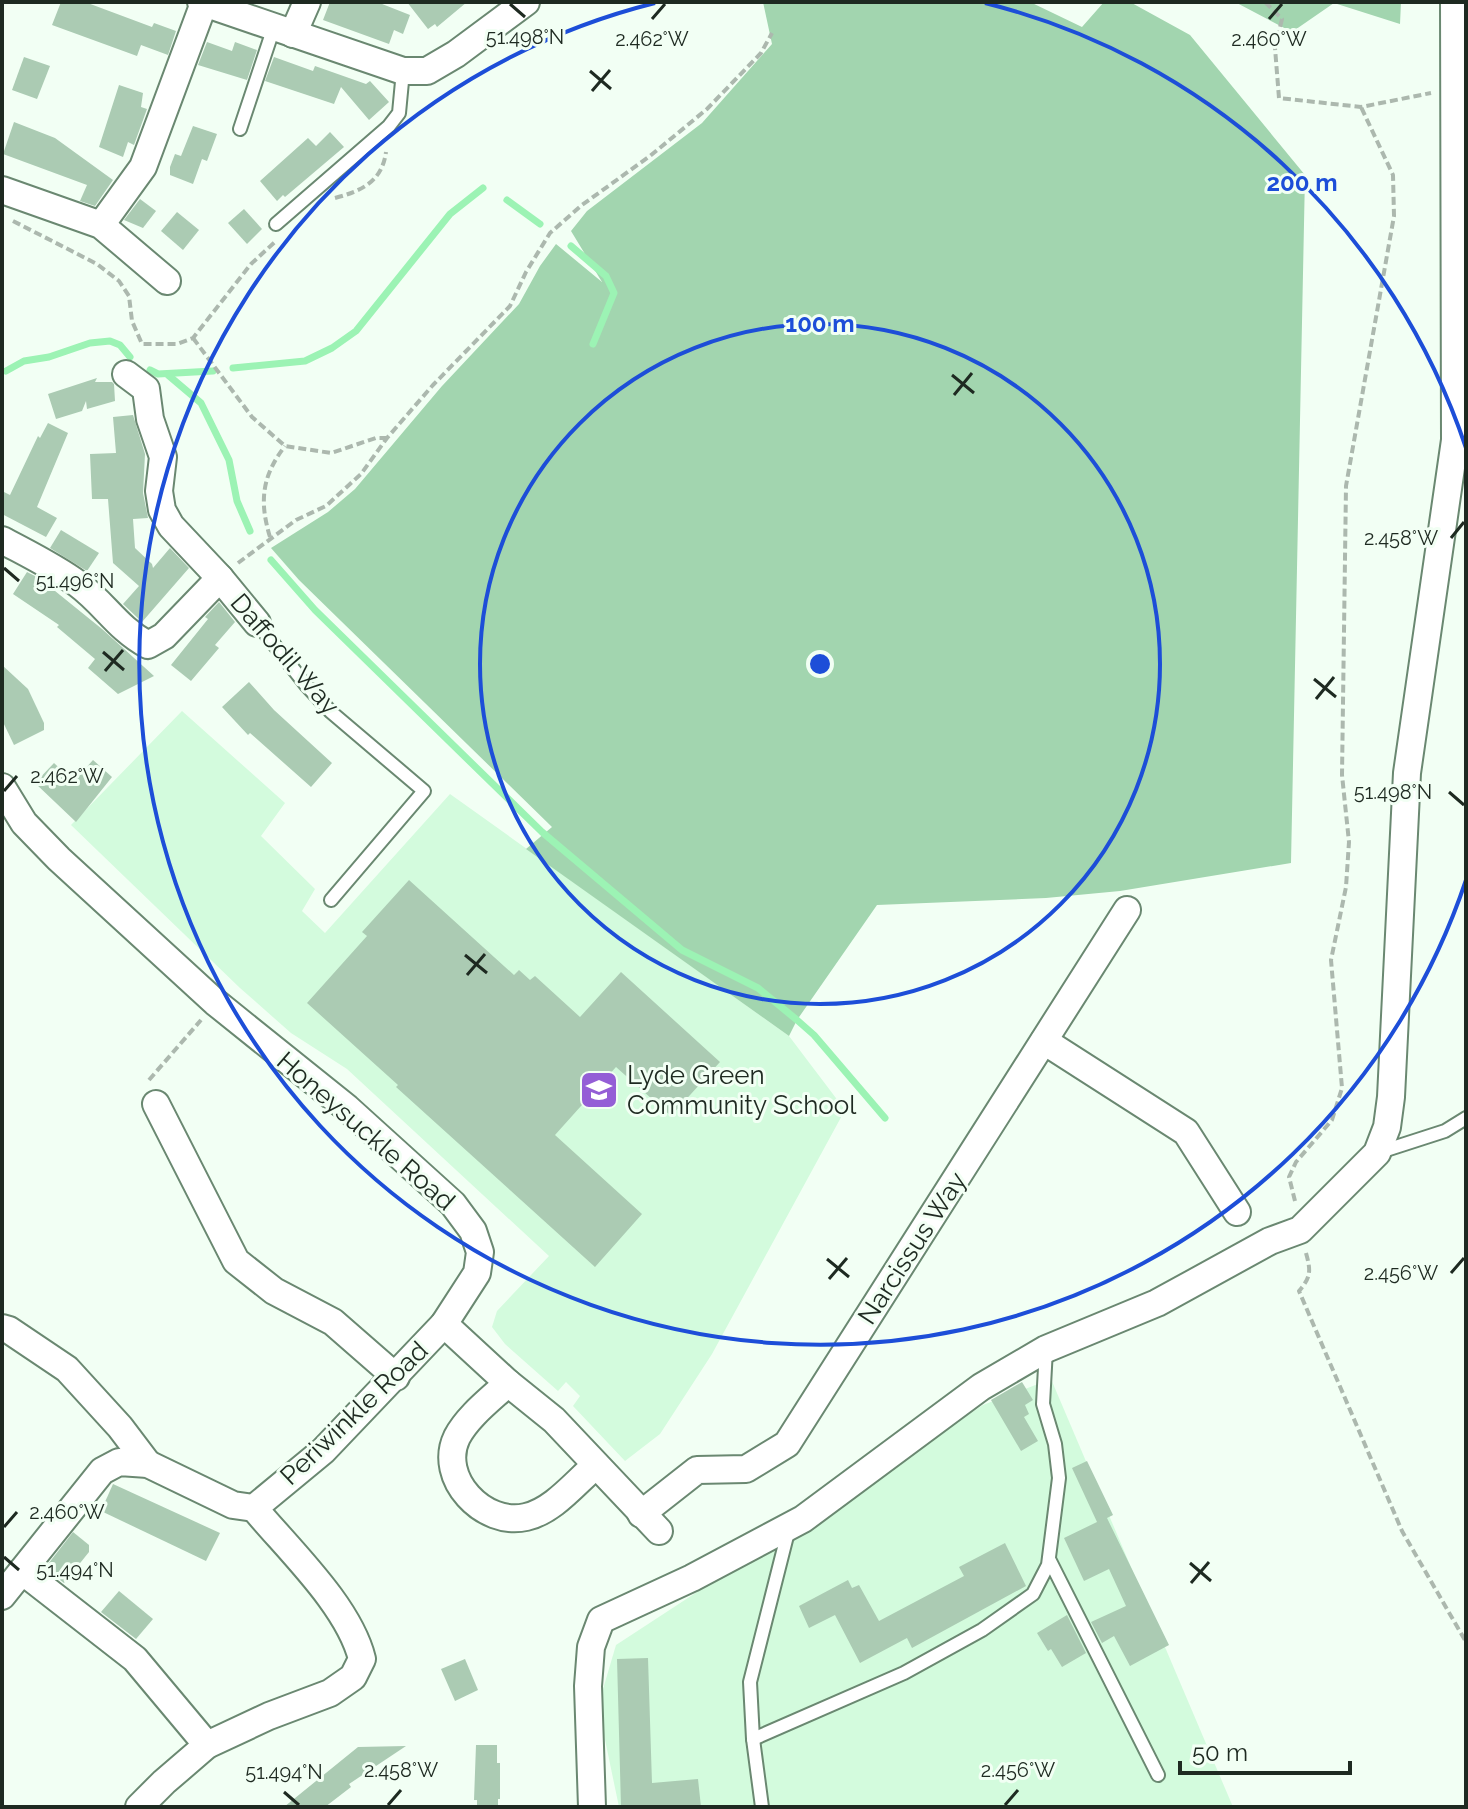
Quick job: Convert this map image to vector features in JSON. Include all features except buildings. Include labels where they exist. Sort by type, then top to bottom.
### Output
[{"type":"street","points":[[101,225],[143,167],[202,2],[403,71],[427,71],[526,2]]},
{"type":"street","points":[[284,31],[307,2]]},
{"type":"street","points":[[592,1807],[588,1686],[591,1647],[601,1620],[692,1578],[803,1519],[981,1387],[1046,1349],[1157,1303],[1270,1241],[1300,1230],[1377,1153],[1387,1127],[1391,1097],[1407,773],[1455,440],[1454,2]]},
{"type":"street","points":[[2,190],[101,225],[167,281]]},
{"type":"street","name":"Daffodil Way","points":[[126,374],[146,389],[150,419],[163,457],[159,491],[162,510],[171,526],[257,623]]},
{"type":"street","name":"Daffodil Way","points":[[2,540],[80,585],[128,634],[148,645],[164,636],[220,578]]},
{"type":"street","name":"Honeysuckle Road","points":[[2,787],[24,823],[59,859],[215,1002],[347,1108],[453,1204],[473,1231],[480,1252],[477,1273],[444,1324]]},
{"type":"street","name":"Narcissus Way","points":[[595,1466],[650,1523],[697,1470],[746,1469],[787,1444],[1127,910]]},
{"type":"street","points":[[1044,1041],[1186,1132],[1237,1212]]},
{"type":"street","points":[[156,1104],[236,1261],[274,1291],[333,1322],[396,1377]]},
{"type":"street","points":[[444,1324],[554,1420],[595,1466],[542,1511],[525,1517],[506,1518],[489,1512],[472,1500],[459,1484],[453,1468],[452,1451],[458,1434],[508,1383]]},
{"type":"street","name":"Periwinkle Road","points":[[254,1508],[323,1451],[444,1324]]},
{"type":"street","points":[[2,1328],[67,1369],[120,1427],[148,1464]]},
{"type":"street","points":[[2,1596],[102,1471],[119,1462],[148,1464],[233,1505],[254,1508],[342,1613],[357,1638],[362,1659],[353,1677],[330,1693],[269,1716],[207,1745],[139,1807]]},
{"type":"street","points":[[22,1571],[135,1659],[207,1745]]},
{"type":"lane","points":[[240,129],[284,31]]},
{"type":"lane","points":[[276,224],[389,126],[399,113],[403,71]]},
{"type":"lane","name":"Daffodil Way","points":[[257,623],[331,712],[424,791],[331,900]]},
{"type":"lane","points":[[1377,1153],[1445,1131],[1466,1118]]},
{"type":"lane","points":[[753,1739],[904,1673],[982,1630],[1033,1594],[1049,1559],[1059,1478],[1055,1444],[1043,1404],[1046,1349]]},
{"type":"lane","points":[[762,1807],[753,1739],[750,1682],[790,1525]]},
{"type":"lane","points":[[1049,1559],[1158,1775]]},
{"type":"path","points":[[1265,2],[1282,19],[1275,48],[1279,98],[1361,107],[1453,89]]},
{"type":"path","points":[[220,578],[270,537],[326,506],[361,474],[387,438],[433,385],[510,306],[550,233],[707,109],[761,53],[772,33]]},
{"type":"path","points":[[1361,107],[1393,175],[1394,216],[1346,486],[1342,775],[1349,842],[1346,887],[1331,960],[1342,1088],[1332,1120],[1296,1162],[1289,1177],[1311,1268],[1310,1279],[1299,1291],[1402,1531],[1466,1642]]},
{"type":"path","points":[[324,201],[372,184],[384,161],[389,126]]},
{"type":"path","points":[[4,216],[97,264],[119,281],[129,296],[132,321],[142,344],[177,344],[193,338],[251,264],[281,236]]},
{"type":"path","points":[[193,338],[252,417],[285,446],[331,453],[376,438],[387,438]]},
{"type":"path","points":[[270,537],[264,517],[265,480],[273,461],[285,446]]},
{"type":"path","points":[[156,1104],[145,1084],[215,1002]]},
{"type":"shaded area","points":[[763,2],[1030,2],[1082,27],[1104,2],[1130,2],[1190,35],[1305,175],[1291,863],[1120,891],[1046,898],[877,905],[789,1036],[526,849],[552,827],[299,580],[271,548],[328,512],[355,489],[442,386],[519,304],[556,244],[602,282],[571,231],[587,211],[702,123],[772,44]]},
{"type":"shaded area","points":[[1235,2],[1401,2],[1400,24],[1334,3],[1292,32]]},
{"type":"shaded area","name":"Lyde Green Community School","points":[[182,711],[285,803],[261,836],[315,889],[302,911],[325,933],[450,794],[789,1036],[845,1110],[712,1354],[660,1434],[625,1461],[573,1406],[580,1396],[566,1382],[558,1391],[505,1344],[492,1327],[497,1311],[549,1256],[347,1069],[291,1033],[240,988],[71,825]]},
{"type":"shaded area","points":[[1051,1379],[1233,1807],[619,1807],[598,1706],[616,1645],[983,1405]]},
{"type":"waterway","points":[[233,368],[305,361],[332,348],[356,331],[450,214],[483,188]]},
{"type":"waterway","points":[[507,200],[540,224]]},
{"type":"waterway","points":[[571,246],[606,276],[614,293],[593,344]]},
{"type":"waterway","points":[[6,371],[24,361],[49,357],[90,343],[110,341],[120,345],[130,357]]},
{"type":"waterway","points":[[150,370],[158,374],[213,371]]},
{"type":"waterway","points":[[168,375],[201,403],[229,460],[237,501],[250,531]]},
{"type":"waterway","points":[[271,560],[315,610],[542,832],[682,950],[758,988],[797,1020],[814,1035],[885,1118]]},
{"type":"place","name":"Lyde Green Community School","points":[[599,1090]]}]
